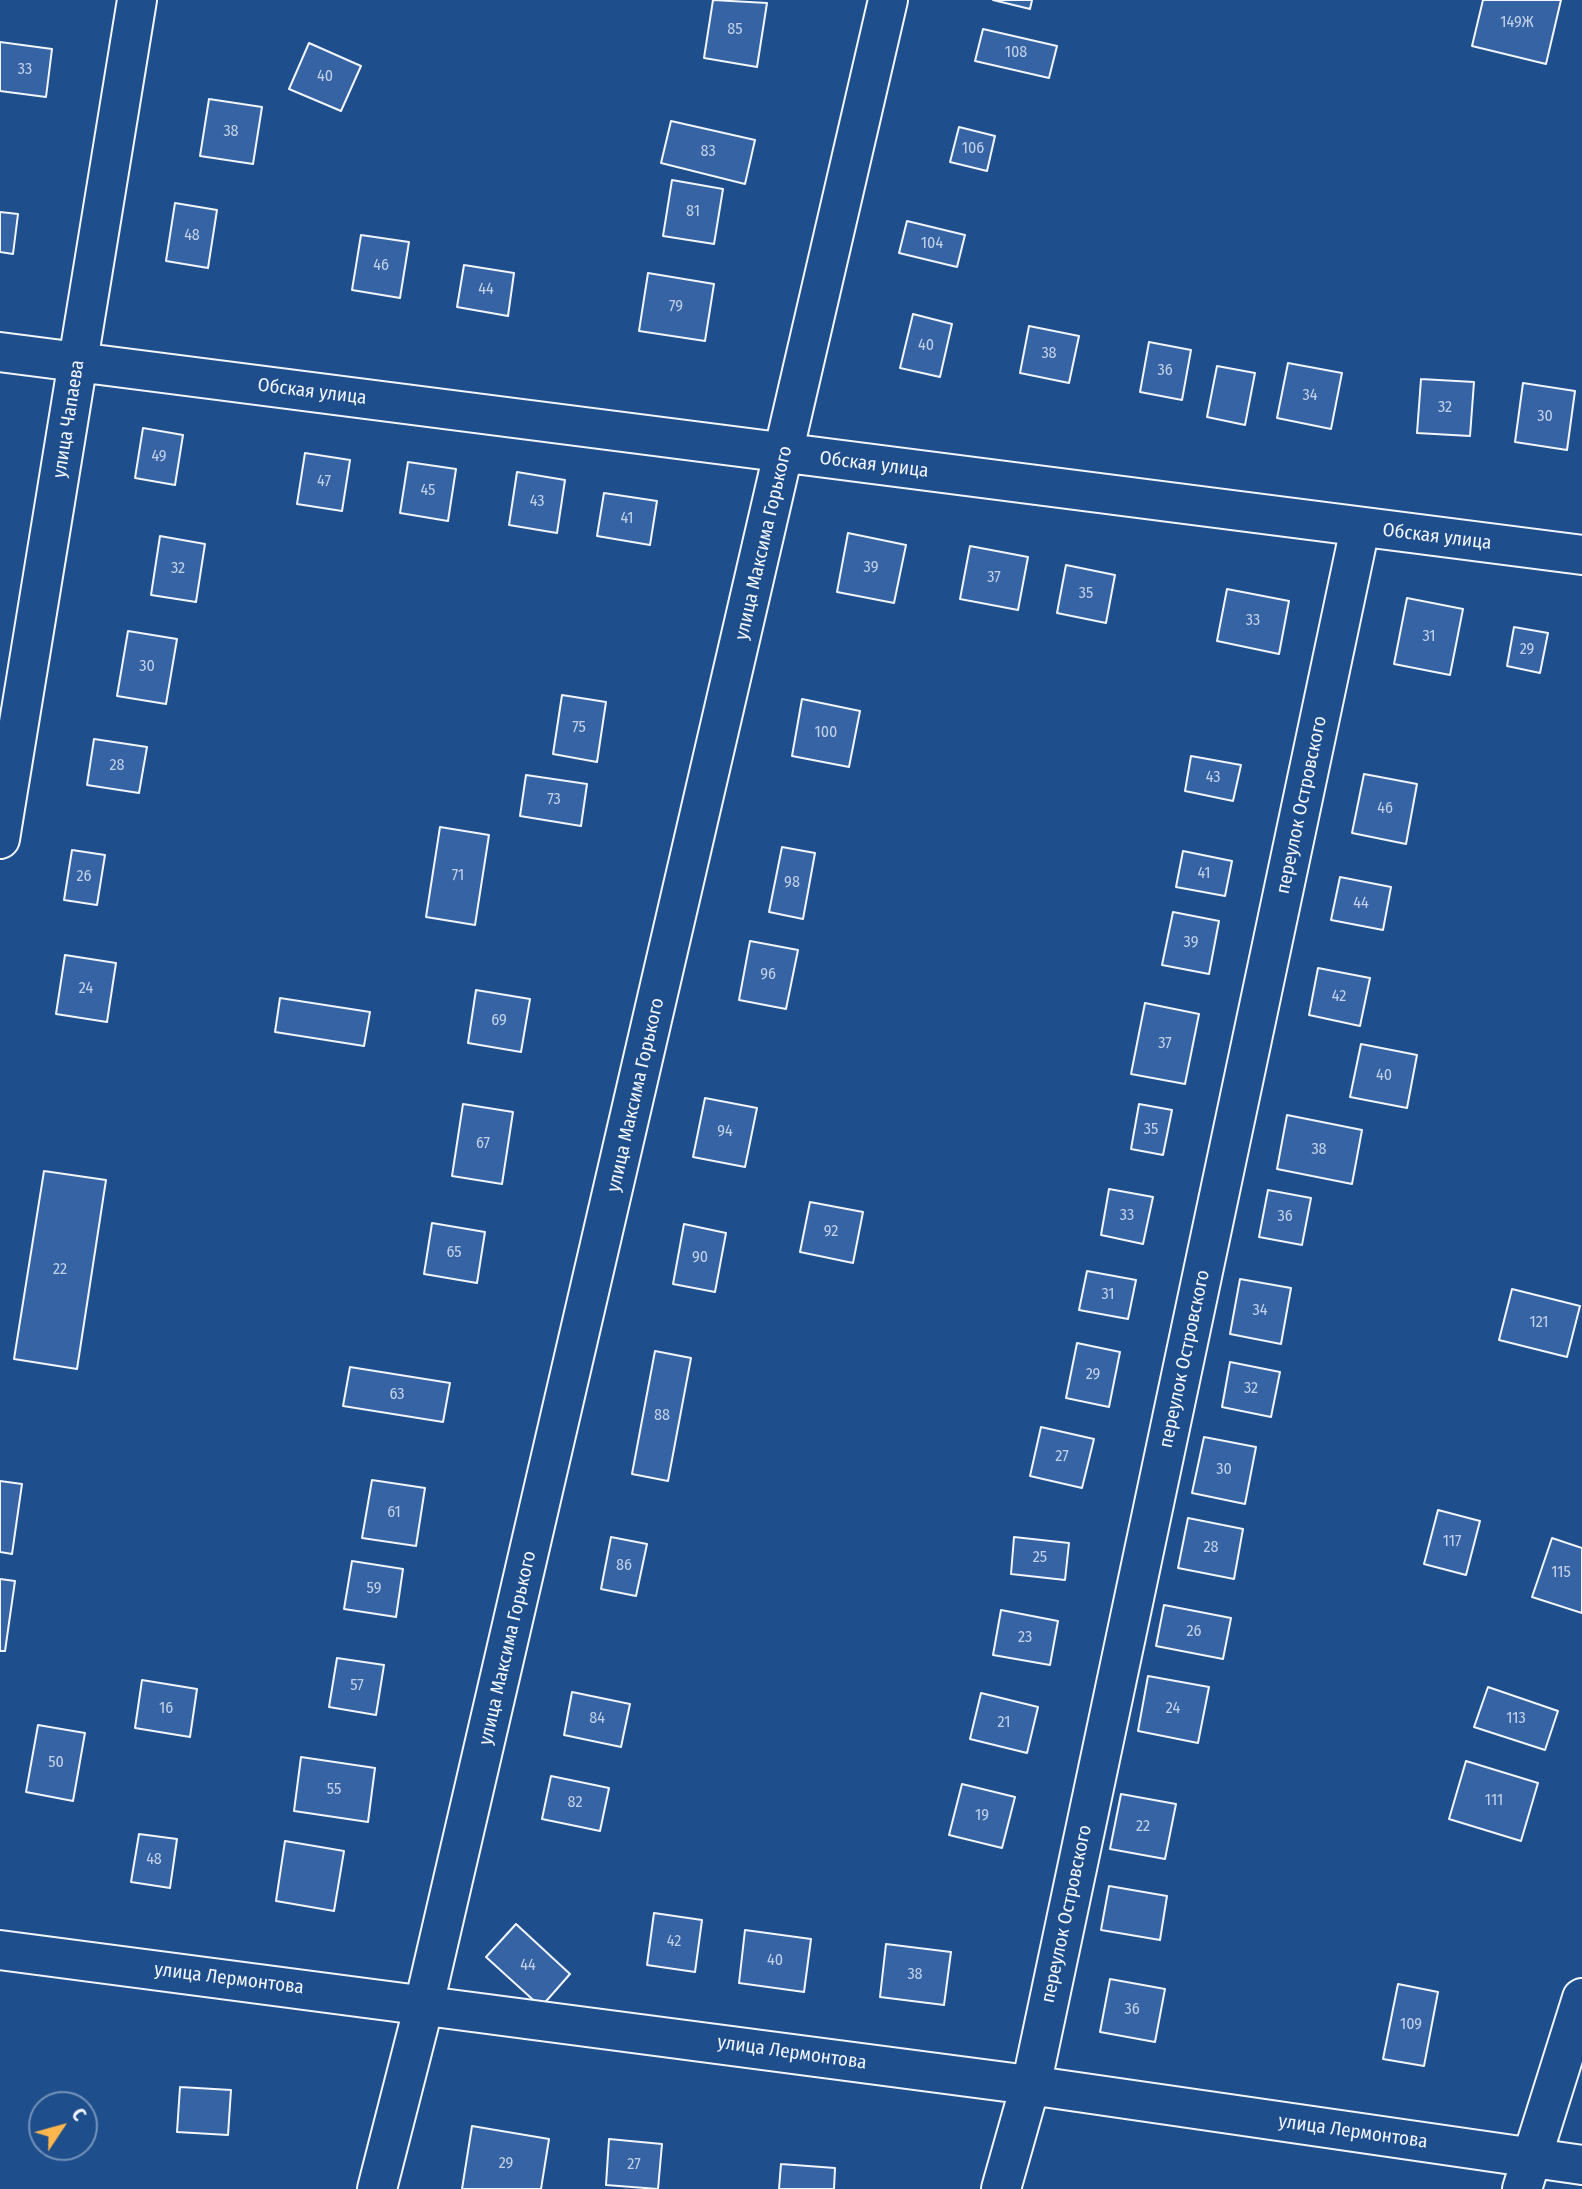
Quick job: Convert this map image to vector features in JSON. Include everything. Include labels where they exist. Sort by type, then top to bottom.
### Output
[{"type":"street","name":"улица Чапаева","points":[[0,839],[137,0]]},
{"type":"street","name":"улица Максима Горького","points":[[377,2189],[425,2005],[888,0]]},
{"type":"street","name":"Обская улица","points":[[0,352],[1582,555]]},
{"type":"street","name":"переулок Островского","points":[[1001,2189],[1029,2085],[1360,528]]},
{"type":"street","name":"улица Лермонтова","points":[[0,1950],[1029,2085],[1527,2173],[1582,2165]]},
{"type":"street","points":[[1527,2173],[1582,1998]]},
{"type":"building","points":[[713,0],[767,3],[757,67],[704,58]]},
{"type":"building","points":[[993,0],[1032,0],[1030,9]]},
{"type":"building","points":[[1483,0],[1561,0],[1546,64],[1472,46]]},
{"type":"building","points":[[983,29],[1057,46],[1049,78],[975,61]]},
{"type":"building","points":[[0,42],[52,49],[46,97],[0,91]]},
{"type":"building","points":[[309,43],[361,66],[341,111],[289,89]]},
{"type":"building","points":[[209,99],[262,107],[253,164],[200,156]]},
{"type":"building","points":[[671,121],[755,140],[745,184],[661,163]]},
{"type":"building","points":[[959,127],[995,136],[987,171],[950,162]]},
{"type":"building","points":[[672,180],[723,189],[714,244],[663,236]]},
{"type":"building","points":[[175,203],[217,210],[208,268],[166,261]]},
{"type":"building","points":[[0,212],[18,214],[13,254],[0,252]]},
{"type":"building","points":[[907,221],[965,235],[957,267],[899,253]]},
{"type":"building","points":[[361,235],[409,242],[400,298],[352,290]]},
{"type":"building","points":[[464,265],[514,273],[508,316],[457,307]]},
{"type":"building","points":[[648,273],[714,284],[705,341],[639,331]]},
{"type":"building","points":[[913,314],[952,324],[940,377],[900,368]]},
{"type":"building","points":[[1029,326],[1079,336],[1069,383],[1020,373]]},
{"type":"building","points":[[1149,342],[1191,350],[1182,400],[1140,392]]},
{"type":"building","points":[[1288,363],[1342,373],[1331,429],[1277,418]]},
{"type":"building","points":[[1217,366],[1255,373],[1245,425],[1207,417]]},
{"type":"building","points":[[1421,379],[1474,382],[1470,436],[1417,433]]},
{"type":"building","points":[[1523,383],[1575,391],[1567,450],[1515,442]]},
{"type":"building","points":[[143,428],[183,435],[175,485],[135,478]]},
{"type":"building","points":[[305,453],[350,460],[342,511],[297,504]]},
{"type":"building","points":[[408,462],[456,469],[448,521],[400,513]]},
{"type":"building","points":[[517,472],[565,480],[557,533],[509,525]]},
{"type":"building","points":[[604,493],[657,501],[650,545],[597,536]]},
{"type":"building","points":[[848,533],[906,545],[894,603],[837,592]]},
{"type":"building","points":[[160,536],[205,544],[196,602],[151,595]]},
{"type":"building","points":[[970,546],[1028,557],[1018,610],[960,599]]},
{"type":"building","points":[[1066,565],[1115,575],[1106,623],[1057,613]]},
{"type":"building","points":[[1227,589],[1289,601],[1279,654],[1217,641]]},
{"type":"building","points":[[1407,598],[1463,609],[1450,675],[1394,664]]},
{"type":"building","points":[[1514,627],[1548,633],[1540,673],[1507,666]]},
{"type":"building","points":[[128,631],[177,639],[166,704],[117,696]]},
{"type":"building","points":[[562,695],[606,702],[597,762],[553,754]]},
{"type":"building","points":[[802,699],[860,711],[849,767],[792,756]]},
{"type":"building","points":[[94,739],[147,747],[139,793],[87,785]]},
{"type":"building","points":[[1191,756],[1241,765],[1233,801],[1185,791]]},
{"type":"building","points":[[1364,774],[1417,784],[1406,844],[1352,833]]},
{"type":"building","points":[[526,775],[587,784],[581,826],[520,816]]},
{"type":"building","points":[[440,827],[489,835],[475,925],[426,917]]},
{"type":"building","points":[[782,847],[815,853],[803,919],[769,912]]},
{"type":"building","points":[[72,850],[105,855],[97,905],[64,900]]},
{"type":"building","points":[[1183,851],[1232,861],[1225,896],[1176,887]]},
{"type":"building","points":[[1340,877],[1391,887],[1383,930],[1331,920]]},
{"type":"building","points":[[1173,912],[1219,921],[1209,974],[1162,965]]},
{"type":"building","points":[[750,941],[798,950],[786,1009],[739,1000]]},
{"type":"building","points":[[65,955],[116,963],[107,1022],[56,1014]]},
{"type":"building","points":[[1318,968],[1370,978],[1360,1026],[1309,1015]]},
{"type":"building","points":[[476,990],[530,999],[521,1052],[468,1043]]},
{"type":"building","points":[[280,998],[370,1012],[364,1046],[275,1032]]},
{"type":"building","points":[[1145,1003],[1199,1014],[1185,1084],[1131,1074]]},
{"type":"building","points":[[1361,1044],[1417,1055],[1407,1108],[1350,1097]]},
{"type":"building","points":[[705,1098],[757,1108],[745,1167],[693,1157]]},
{"type":"building","points":[[463,1104],[513,1112],[502,1184],[452,1176]]},
{"type":"building","points":[[1139,1104],[1172,1110],[1163,1155],[1131,1149]]},
{"type":"building","points":[[1287,1115],[1362,1130],[1352,1184],[1277,1169]]},
{"type":"building","points":[[44,1171],[106,1180],[77,1369],[14,1359]]},
{"type":"building","points":[[1109,1189],[1153,1197],[1143,1244],[1101,1235]]},
{"type":"building","points":[[1268,1190],[1311,1198],[1302,1245],[1259,1237]]},
{"type":"building","points":[[810,1202],[863,1212],[853,1263],[800,1252]]},
{"type":"building","points":[[432,1223],[485,1232],[477,1283],[424,1274]]},
{"type":"building","points":[[684,1224],[726,1233],[715,1292],[673,1284]]},
{"type":"building","points":[[1087,1271],[1136,1280],[1128,1319],[1079,1310]]},
{"type":"building","points":[[1240,1279],[1291,1288],[1281,1344],[1230,1334]]},
{"type":"building","points":[[1512,1289],[1580,1306],[1567,1357],[1499,1340]]},
{"type":"building","points":[[1077,1343],[1120,1352],[1109,1407],[1066,1398]]},
{"type":"building","points":[[655,1351],[691,1358],[668,1481],[632,1474]]},
{"type":"building","points":[[1230,1362],[1280,1372],[1271,1417],[1222,1407]]},
{"type":"building","points":[[350,1367],[450,1383],[443,1422],[343,1406]]},
{"type":"building","points":[[1041,1427],[1094,1439],[1082,1488],[1030,1476]]},
{"type":"building","points":[[1204,1437],[1256,1447],[1245,1504],[1192,1493]]},
{"type":"building","points":[[372,1480],[425,1488],[416,1546],[362,1538]]},
{"type":"building","points":[[0,1481],[22,1484],[12,1554],[0,1552]]},
{"type":"building","points":[[1438,1510],[1480,1521],[1466,1575],[1424,1564]]},
{"type":"building","points":[[1188,1518],[1243,1529],[1234,1579],[1178,1568]]},
{"type":"building","points":[[611,1537],[647,1544],[636,1596],[601,1589]]},
{"type":"building","points":[[1014,1537],[1069,1543],[1065,1580],[1011,1574]]},
{"type":"building","points":[[1552,1538],[1582,1548],[1582,1613],[1532,1597]]},
{"type":"building","points":[[352,1561],[403,1569],[396,1617],[344,1609]]},
{"type":"building","points":[[0,1579],[15,1581],[5,1651],[0,1651]]},
{"type":"building","points":[[1164,1605],[1231,1618],[1223,1659],[1156,1646]]},
{"type":"building","points":[[1001,1610],[1058,1621],[1050,1665],[993,1655]]},
{"type":"building","points":[[337,1658],[384,1665],[376,1715],[329,1707]]},
{"type":"building","points":[[1148,1676],[1209,1687],[1198,1743],[1138,1731]]},
{"type":"building","points":[[142,1680],[197,1689],[190,1737],[135,1728]]},
{"type":"building","points":[[1488,1687],[1558,1711],[1545,1750],[1474,1727]]},
{"type":"building","points":[[572,1692],[630,1704],[621,1747],[564,1735]]},
{"type":"building","points":[[981,1693],[1038,1707],[1027,1753],[970,1739]]},
{"type":"building","points":[[38,1725],[85,1733],[73,1801],[26,1792]]},
{"type":"building","points":[[301,1757],[375,1768],[368,1822],[294,1811]]},
{"type":"building","points":[[1466,1761],[1538,1783],[1521,1841],[1449,1819]]},
{"type":"building","points":[[551,1776],[609,1788],[600,1831],[542,1819]]},
{"type":"building","points":[[962,1784],[1015,1797],[1002,1848],[949,1835]]},
{"type":"building","points":[[1121,1794],[1176,1804],[1165,1859],[1110,1849]]},
{"type":"building","points":[[139,1834],[177,1839],[170,1888],[131,1882]]},
{"type":"building","points":[[285,1841],[344,1851],[334,1911],[276,1901]]},
{"type":"building","points":[[1109,1886],[1167,1896],[1160,1940],[1101,1930]]},
{"type":"building","points":[[654,1913],[702,1920],[695,1972],[647,1965]]},
{"type":"building","points":[[516,1924],[570,1974],[541,2007],[486,1957]]},
{"type":"building","points":[[745,1930],[811,1939],[804,1992],[739,1983]]},
{"type":"building","points":[[886,1944],[951,1952],[944,2005],[880,1997]]},
{"type":"building","points":[[1110,1979],[1165,1989],[1155,2042],[1100,2032]]},
{"type":"building","points":[[1398,1984],[1438,1992],[1424,2066],[1383,2059]]},
{"type":"building","points":[[180,2087],[231,2090],[228,2135],[177,2132]]},
{"type":"building","points":[[472,2126],[549,2139],[541,2189],[462,2189]]},
{"type":"building","points":[[609,2139],[662,2144],[658,2189],[606,2185]]},
{"type":"building","points":[[781,2164],[835,2168],[834,2189],[779,2189]]}]
